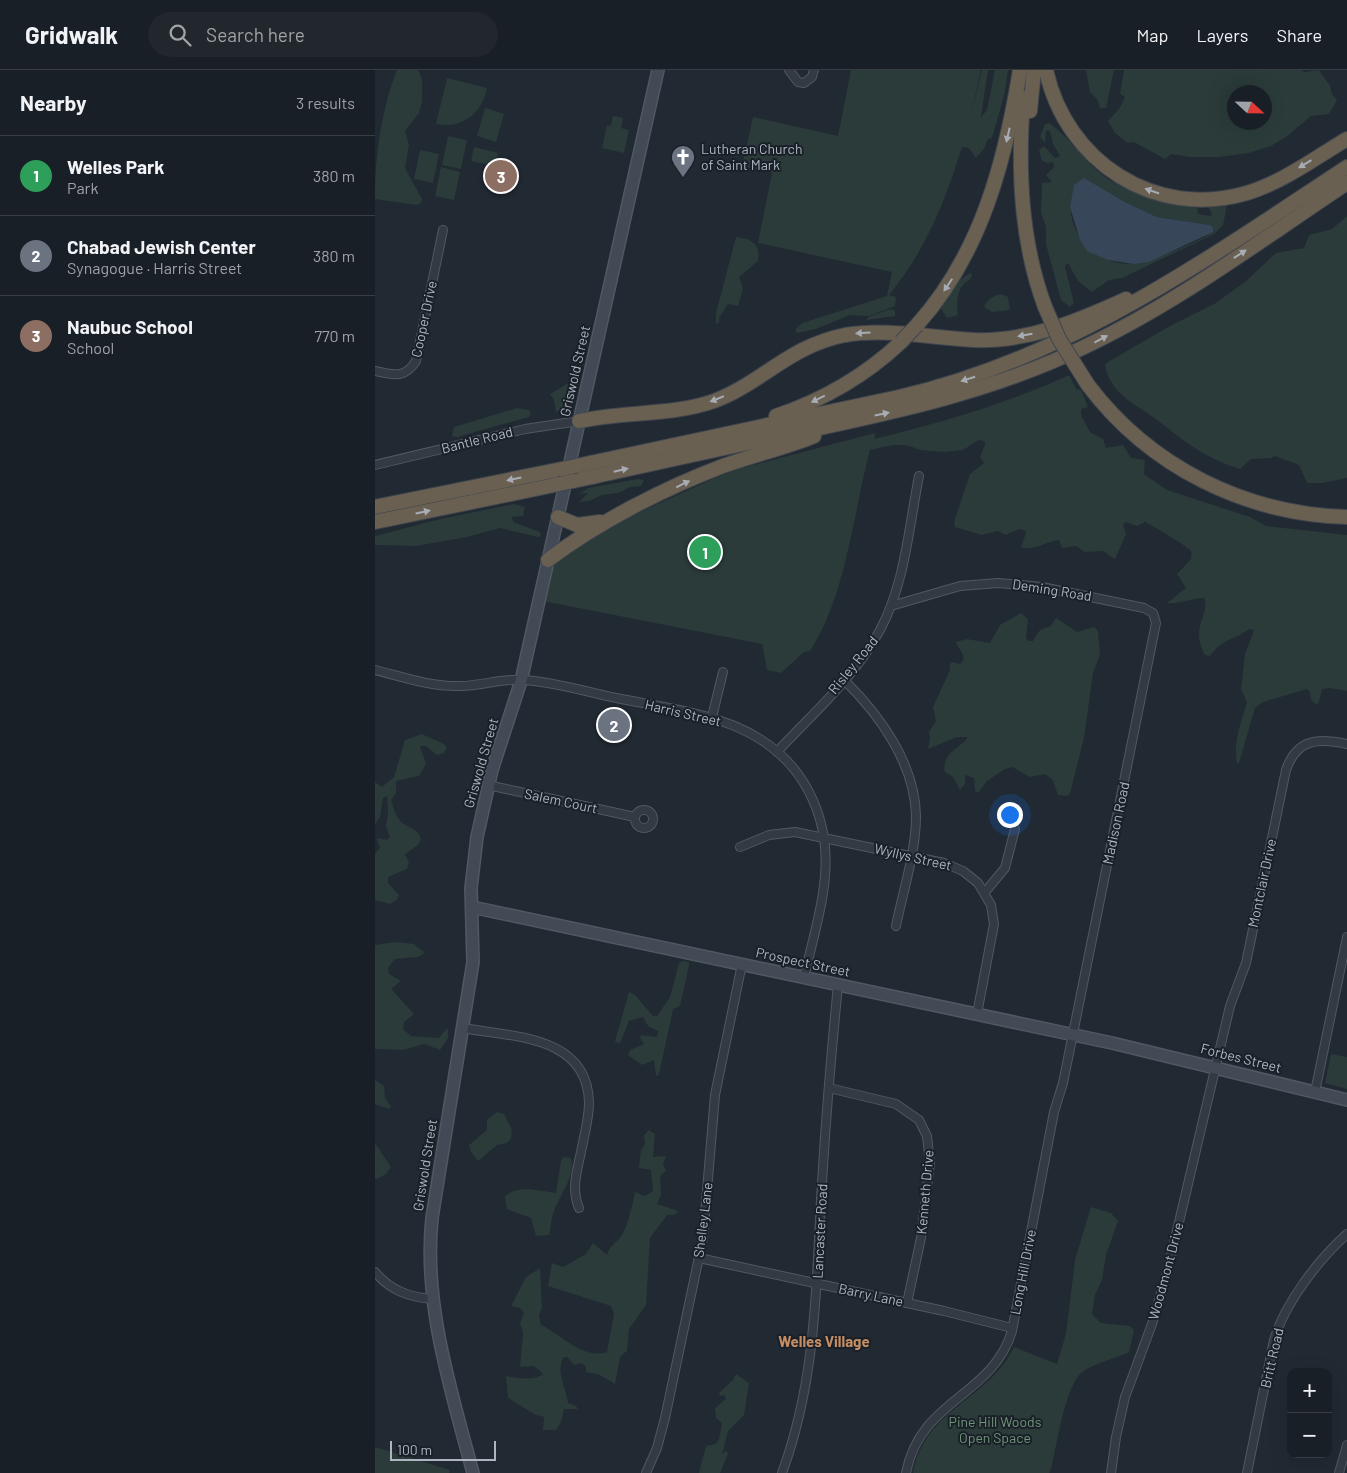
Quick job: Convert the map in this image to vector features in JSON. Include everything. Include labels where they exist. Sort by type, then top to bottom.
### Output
[{"type":"highway","points":[[725,434],[825,396],[870,368],[901,342],[917,325],[953,278],[982,220],[1004,150],[1020,70]]},
{"type":"highway","points":[[1026,70],[1021,148],[1023,205],[1031,259],[1062,344],[1092,383],[1109,411],[1144,443],[1175,466],[1207,484],[1274,508],[1314,515],[1347,517]]},
{"type":"highway","points":[[1034,70],[1029,138],[1031,204],[1039,258],[1049,305]]},
{"type":"highway","points":[[1046,70],[1061,114],[1075,136],[1092,155],[1128,181],[1173,197],[1217,199],[1255,190],[1279,180],[1347,139]]},
{"type":"highway","points":[[375,507],[913,394],[982,374],[1093,326],[1199,264],[1347,167]]},
{"type":"highway","points":[[375,522],[573,481],[947,399],[1005,380],[1083,348],[1174,297],[1347,183]]},
{"type":"highway","points":[[1301,214],[1325,206],[1347,193]]},
{"type":"highway","points":[[579,421],[708,403],[730,394],[801,350],[838,337],[875,333],[986,340],[1036,333],[1091,315],[1199,264]]},
{"type":"highway","points":[[1092,383],[1150,437],[1203,472],[1237,487],[1273,499],[1307,506],[1347,509]]},
{"type":"highway","points":[[548,560],[574,541],[608,521],[710,471],[800,441],[834,424]]},
{"type":"highway","points":[[558,517],[577,525],[608,521]]},
{"type":"main road","name":"Griswold Street","points":[[473,1473],[432,1299],[429,1258],[431,1225],[474,954],[473,867],[488,785],[522,680],[658,70]]},
{"type":"main road","name":"Prospect Street","points":[[472,907],[1127,1046]]},
{"type":"main road","name":"Forbes Street","points":[[1127,1046],[1347,1100]]},
{"type":"street","points":[[789,70],[798,82],[804,83],[812,77],[813,70]]},
{"type":"street","name":"Cooper Drive","points":[[375,371],[395,376],[404,374],[416,361],[443,230]]},
{"type":"street","name":"Bantle Road","points":[[375,465],[525,429],[579,421]]},
{"type":"street","name":"Risley Road","points":[[777,752],[843,680],[875,640],[891,606],[919,476]]},
{"type":"street","name":"Deming Road","points":[[891,606],[960,586],[1013,583],[1141,607],[1153,613]]},
{"type":"street","name":"Madison Road","points":[[1073,1034],[1156,628],[1156,620],[1153,613]]},
{"type":"street","name":"Harris Street","points":[[375,670],[445,686],[467,686],[500,680],[547,683],[712,718],[746,730],[777,752],[793,768],[807,788],[819,817],[824,838],[824,880],[804,978]]},
{"type":"street","points":[[712,718],[723,672]]},
{"type":"street","points":[[843,680],[864,701],[882,726],[907,773],[913,794],[915,816],[910,856],[896,926]]},
{"type":"street","name":"Montclair Drive","points":[[1216,1068],[1230,1006],[1245,963],[1287,765],[1297,751],[1311,742],[1328,740],[1347,744]]},
{"type":"street","name":"Salem Court","points":[[488,785],[635,817]]},
{"type":"street","points":[[985,892],[997,880],[1005,868],[1015,829]]},
{"type":"street","name":"Wyllys Street","points":[[740,847],[769,835],[802,833],[957,867],[974,878],[985,892],[993,911],[994,931],[977,1014]]},
{"type":"street","points":[[1315,1092],[1347,937]]},
{"type":"street","name":"Shelley Lane","points":[[646,1473],[657,1448],[665,1418],[699,1258],[707,1201],[711,1124],[715,1095],[742,964]]},
{"type":"street","name":"Lancaster Road","points":[[782,1473],[795,1433],[806,1389],[813,1343],[829,1088],[838,985]]},
{"type":"street","points":[[463,1028],[546,1043],[566,1054],[577,1066],[585,1080],[589,1103],[575,1184],[579,1208]]},
{"type":"street","name":"Long Hill Drive","points":[[906,1473],[911,1450],[923,1429],[991,1369],[1006,1348],[1012,1328],[1053,1112],[1063,1083],[1073,1034]]},
{"type":"street","name":"Woodmont Drive","points":[[1111,1473],[1122,1410],[1163,1290],[1216,1068]]},
{"type":"street","name":"Kenneth Drive","points":[[829,1088],[897,1104],[919,1120],[927,1136],[930,1163],[921,1238],[907,1303]]},
{"type":"street","name":"Britt Road","points":[[1247,1473],[1274,1340],[1280,1323],[1297,1292],[1347,1234]]},
{"type":"street","name":"Barry Lane","points":[[699,1258],[1012,1328]]},
{"type":"street","points":[[375,1272],[396,1290],[414,1297],[432,1299]]},
{"type":"street","points":[[1339,1473],[1347,1445]]},
{"type":"green space","points":[[397,70],[418,70],[422,79],[422,102],[419,113],[405,131],[409,145],[405,168],[422,199],[421,203],[417,205],[375,199],[380,134],[391,85]]},
{"type":"green space","points":[[851,70],[981,70],[971,115],[982,70],[988,70],[981,117],[987,110],[995,70],[1008,70],[1005,92],[992,138],[988,139],[984,149],[976,158],[969,148],[962,147],[933,225],[914,260],[889,295],[896,297],[895,306],[869,316],[850,315],[816,329],[797,333],[795,330],[802,323],[887,296],[892,272],[758,243],[772,173],[742,166],[753,117],[838,136]]},
{"type":"green space","points":[[1086,70],[1114,70],[1106,108],[1100,108],[1097,99],[1090,92]]},
{"type":"green space","points":[[1124,70],[1300,70],[1305,72],[1319,70],[1337,100],[1329,114],[1311,116],[1286,137],[1271,146],[1249,153],[1219,157],[1190,157],[1171,154],[1165,159],[1134,142],[1128,143],[1115,133],[1108,121],[1119,109],[1125,97],[1120,94]]},
{"type":"green space","points":[[447,78],[487,88],[481,105],[470,117],[455,124],[436,124]]},
{"type":"green space","points":[[485,108],[504,114],[496,142],[477,136]]},
{"type":"green space","points":[[613,116],[623,118],[621,128],[629,130],[624,153],[602,148],[607,125],[611,126]]},
{"type":"green space","points":[[1049,123],[1060,132],[1103,175],[1127,190],[1169,203],[1197,208],[1198,214],[1210,216],[1212,214],[1208,207],[1227,205],[1223,225],[1214,234],[1122,278],[1109,280],[1092,292],[1078,281],[1068,263],[1065,266],[1074,303],[1070,307],[1061,300],[1046,244],[1046,227],[1041,213],[1042,183],[1052,182],[1046,175],[1054,167],[1053,162],[1042,161],[1039,150],[1044,146],[1055,158],[1060,156],[1053,144],[1050,131],[1046,131],[1045,143],[1040,137],[1045,124]],"holes":[[[1087,180],[1125,202],[1157,217],[1210,225],[1213,232],[1175,250],[1144,261],[1135,263],[1111,261],[1090,249],[1082,240],[1072,217],[1071,201]]]},
{"type":"green space","points":[[448,136],[467,140],[461,169],[442,165]]},
{"type":"green space","points":[[474,147],[498,153],[495,166],[471,161]]},
{"type":"green space","points":[[420,150],[439,154],[433,183],[414,179]]},
{"type":"green space","points":[[441,167],[460,172],[454,200],[435,196]]},
{"type":"green space","points":[[1347,216],[1347,478],[1322,483],[1307,483],[1299,465],[1275,456],[1251,459],[1240,469],[1229,466],[1188,444],[1127,399],[1113,385],[1105,365],[1108,362],[1170,326],[1214,304],[1245,282],[1276,253],[1304,248],[1309,235],[1332,229]]},
{"type":"green space","points":[[736,237],[754,243],[758,250],[758,261],[739,277],[743,288],[738,306],[728,304],[719,318],[719,323],[716,324],[716,313]]},
{"type":"green space","points":[[970,273],[972,275],[970,279],[961,287],[958,295],[958,315],[947,318],[940,307],[960,280]]},
{"type":"green space","points":[[1001,294],[1008,297],[1010,310],[992,312],[984,307],[991,298]]},
{"type":"green space","points":[[890,309],[895,311],[895,316],[867,320],[868,317]]},
{"type":"green space","points":[[1070,376],[1076,389],[1081,390],[1088,407],[1081,409],[1081,415],[1090,432],[1103,439],[1106,448],[1123,445],[1131,458],[1145,460],[1144,474],[1167,490],[1250,517],[1266,526],[1347,535],[1347,691],[1330,688],[1322,689],[1319,702],[1316,705],[1307,689],[1263,702],[1255,708],[1239,763],[1237,763],[1236,755],[1237,740],[1247,702],[1241,689],[1245,654],[1254,630],[1249,629],[1224,643],[1210,656],[1205,655],[1199,636],[1199,628],[1205,610],[1204,598],[1167,603],[1186,588],[1177,574],[1191,559],[1191,551],[1145,522],[1137,526],[1125,522],[1123,525],[1126,534],[1115,559],[1103,551],[1085,552],[1076,546],[1062,548],[1059,540],[1030,548],[1021,547],[1026,533],[1024,530],[1019,529],[1006,535],[998,531],[982,535],[955,527],[954,522],[970,474],[984,463],[980,457],[985,445],[984,441],[979,440],[963,450],[945,452],[921,450],[906,445],[893,445],[870,450],[847,554],[832,605],[810,651],[804,652],[781,673],[767,670],[762,644],[543,601],[552,561],[594,533],[715,478],[742,468],[875,433],[874,439],[948,419],[997,404]]},
{"type":"green space","points":[[567,384],[572,384],[576,389],[573,405],[556,412],[554,400],[550,394]]},
{"type":"green space","points":[[517,408],[529,410],[531,413],[529,417],[457,437],[452,436],[454,427]]},
{"type":"green space","points":[[638,479],[644,480],[641,486],[630,487],[618,493],[602,495],[589,501],[579,502],[588,493],[579,494],[588,488]]},
{"type":"green space","points":[[514,504],[525,507],[523,516],[512,517],[513,522],[540,532],[541,536],[538,537],[500,528],[467,537],[416,546],[375,545],[375,536],[440,519]]},
{"type":"green space","points":[[1021,613],[1028,619],[1026,637],[1028,641],[1033,641],[1040,630],[1051,626],[1056,618],[1077,632],[1094,627],[1098,631],[1100,654],[1093,673],[1084,738],[1070,794],[1067,796],[1058,795],[1053,780],[1045,774],[1030,777],[1012,767],[1005,769],[987,781],[978,793],[975,791],[974,778],[965,775],[965,784],[960,790],[953,777],[945,772],[944,766],[948,757],[967,737],[957,737],[928,749],[929,732],[936,721],[933,707],[950,670],[950,664],[952,662],[960,664],[963,658],[956,642],[967,639],[990,643],[1000,625]]},
{"type":"green space","points":[[422,734],[444,744],[447,748],[444,753],[437,755],[426,746],[420,746],[426,764],[419,776],[396,781],[396,793],[391,800],[396,814],[401,822],[418,833],[421,840],[418,845],[405,854],[409,863],[407,869],[388,877],[388,883],[399,895],[397,900],[390,904],[375,900],[375,854],[380,848],[377,840],[378,838],[387,840],[390,837],[386,826],[388,813],[387,796],[383,798],[380,817],[375,824],[375,782],[382,787],[394,777],[405,740]]},
{"type":"green space","points":[[396,942],[414,944],[425,953],[418,957],[395,959],[388,968],[389,974],[401,981],[392,990],[414,1014],[404,1022],[403,1029],[411,1036],[439,1038],[446,1029],[448,1030],[448,1038],[440,1050],[424,1044],[403,1050],[375,1049],[375,945]]},
{"type":"green space","points":[[683,961],[689,962],[689,966],[680,1006],[673,1009],[659,1075],[656,1076],[654,1060],[642,1065],[628,1055],[630,1050],[644,1044],[640,1038],[641,1035],[657,1037],[658,1031],[648,1026],[643,1017],[629,1021],[620,1043],[615,1042],[629,992],[635,995],[653,1016],[657,1016],[670,997],[679,963]]},
{"type":"green space","points":[[1331,1054],[1347,1057],[1347,1089],[1325,1083]]},
{"type":"green space","points":[[375,1080],[384,1086],[385,1098],[391,1106],[389,1109],[375,1104]]},
{"type":"green space","points":[[497,1112],[504,1114],[512,1130],[511,1138],[507,1143],[497,1145],[478,1161],[471,1152],[469,1145],[487,1130],[487,1120]]},
{"type":"green space","points":[[649,1130],[655,1134],[653,1157],[666,1156],[663,1164],[666,1171],[660,1176],[661,1195],[657,1204],[678,1211],[674,1215],[667,1215],[650,1238],[646,1305],[629,1329],[627,1351],[620,1357],[615,1384],[598,1374],[586,1372],[586,1367],[582,1363],[574,1365],[567,1357],[563,1358],[561,1375],[568,1403],[576,1406],[578,1409],[564,1409],[561,1422],[556,1430],[543,1430],[544,1417],[536,1415],[508,1398],[506,1376],[536,1378],[543,1374],[534,1366],[520,1367],[523,1333],[520,1323],[524,1313],[520,1308],[511,1306],[526,1277],[540,1268],[542,1308],[539,1316],[541,1325],[580,1349],[598,1353],[607,1352],[614,1314],[611,1306],[548,1286],[552,1263],[563,1267],[586,1254],[593,1243],[607,1255],[621,1236],[625,1230],[635,1192],[645,1196],[653,1191],[651,1170],[639,1168],[641,1150],[645,1144],[644,1135]]},
{"type":"green space","points":[[375,1143],[391,1167],[386,1174],[377,1179],[375,1178]]},
{"type":"green space","points":[[564,1157],[571,1158],[572,1165],[569,1179],[554,1211],[549,1235],[536,1236],[531,1218],[507,1209],[505,1197],[522,1189],[556,1193],[561,1160]]},
{"type":"green space","name":"Pine Hill Woods Open Space","points":[[1091,1207],[1111,1213],[1118,1221],[1106,1255],[1102,1280],[1095,1295],[1092,1314],[1101,1323],[1130,1326],[1134,1330],[1129,1352],[1084,1371],[1074,1382],[1065,1406],[1049,1473],[913,1473],[920,1451],[930,1433],[943,1419],[989,1380],[1003,1365],[1014,1347],[1057,1364],[1066,1334],[1075,1260]]},
{"type":"green space","points":[[736,1374],[749,1383],[744,1415],[728,1431],[722,1454],[726,1451],[728,1454],[720,1473],[699,1473],[706,1446],[716,1444],[719,1439],[722,1423],[716,1418],[715,1408],[726,1399],[724,1395],[720,1396],[719,1393],[733,1380]]},
{"type":"green space","points":[[375,1447],[450,1470],[449,1473],[375,1473]]},
{"type":"water","points":[[1084,178],[1125,202],[1157,217],[1210,225],[1213,228],[1213,232],[1149,262],[1134,264],[1108,260],[1087,251],[1080,240],[1070,207],[1074,185]]},
{"type":"place","name":"Naubuc School","points":[[501,176]]},
{"type":"place","name":"Lutheran Church of Saint Mark","points":[[683,178]]},
{"type":"place","name":"Welles Park","points":[[705,552]]},
{"type":"place","name":"Chabad Jewish Center","points":[[614,725]]},
{"type":"district","name":"Welles Village","points":[[824,1342]]}]
